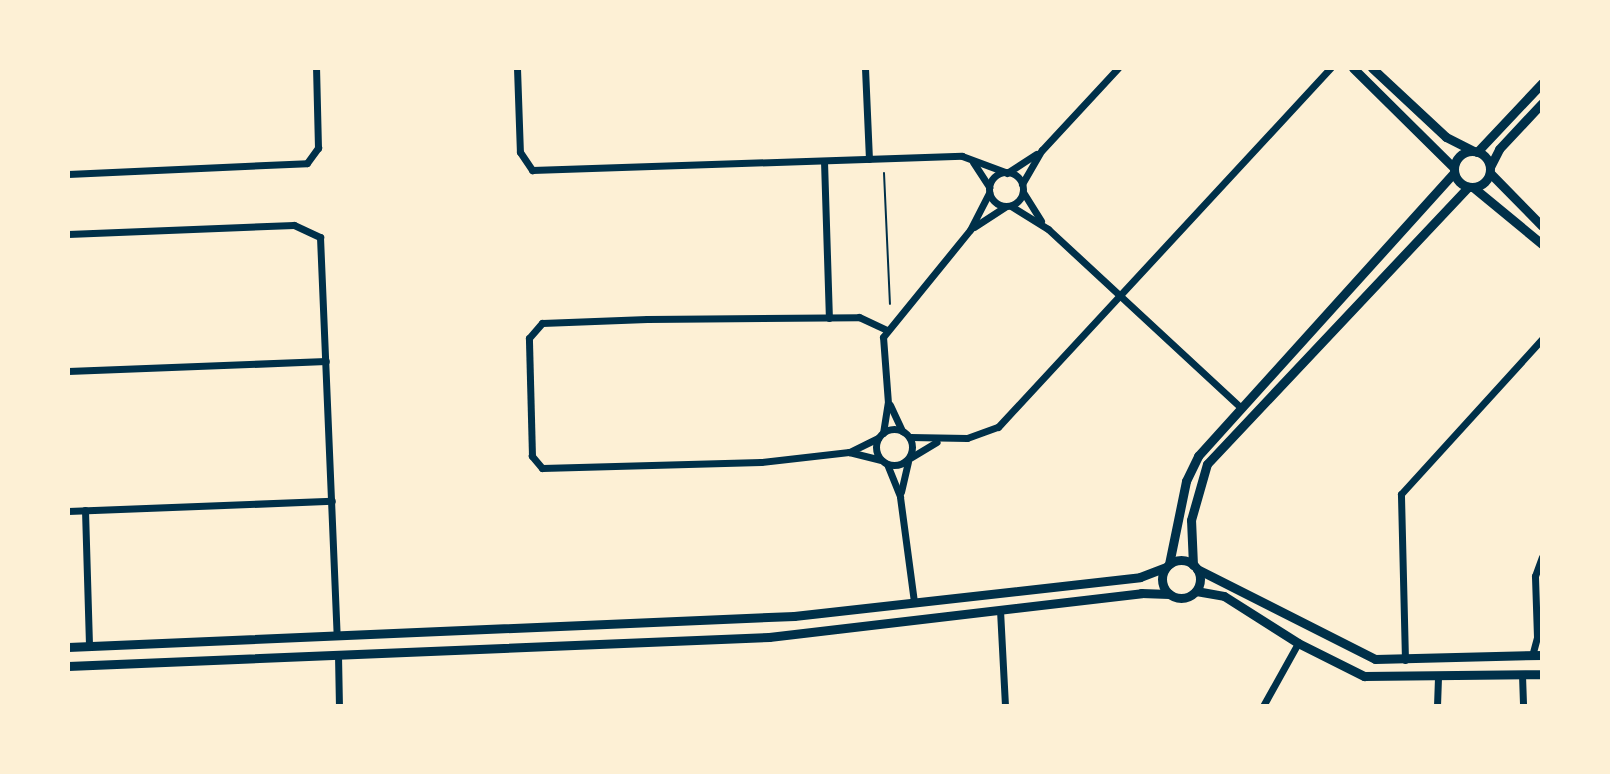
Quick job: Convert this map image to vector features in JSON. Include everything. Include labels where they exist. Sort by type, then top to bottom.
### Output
[{"type":"street","points":[[68,174],[307,163],[318,148],[316,68]]},
{"type":"street","points":[[517,68],[520,152],[532,170],[869,159],[971,160],[1006,172],[1023,188],[1048,229]]},
{"type":"street","points":[[865,68],[869,159]]},
{"type":"street","points":[[1118,68],[1042,150],[1006,172],[989,190],[970,230],[887,330],[882,352],[888,403],[902,431],[910,437],[939,441],[982,435],[998,427],[1331,68]]},
{"type":"street","points":[[1353,68],[1471,188],[1542,244]]},
{"type":"street","points":[[1372,68],[1446,137],[1476,152],[1542,226]]},
{"type":"street","points":[[1169,594],[1162,578],[1168,566],[1192,464],[1454,170],[1460,156],[1476,152],[1542,83]]},
{"type":"street","points":[[1196,591],[1189,535],[1202,474],[1251,417],[1471,188],[1484,183],[1499,149],[1542,103]]},
{"type":"street","points":[[970,230],[1008,206],[1023,188],[1042,150]]},
{"type":"street","points":[[971,160],[989,190],[1008,206],[1048,229],[1251,417]]},
{"type":"street","points":[[824,161],[829,318]]},
{"type":"street","points":[[68,234],[311,229],[321,241],[337,636]]},
{"type":"street","points":[[887,330],[864,317],[536,325],[528,347],[532,456],[538,466],[557,470],[761,462],[849,452],[880,435],[902,431]]},
{"type":"street","points":[[1405,660],[1401,494],[1542,339]]},
{"type":"street","points":[[68,371],[326,361]]},
{"type":"street","points":[[888,403],[876,450],[900,497],[916,621]]},
{"type":"street","points":[[900,497],[909,459],[910,437]]},
{"type":"street","points":[[849,452],[884,463],[909,459],[939,441]]},
{"type":"street","points":[[68,511],[332,501]]},
{"type":"street","points":[[85,510],[89,647]]},
{"type":"street","points":[[68,647],[794,616],[1140,577],[1181,560],[1228,581],[1364,656],[1405,660],[1537,655],[1535,576],[1542,557]]},
{"type":"street","points":[[998,591],[1005,706]]},
{"type":"street","points":[[68,666],[769,637],[1000,610],[1169,594],[1180,598],[1196,591],[1224,596],[1298,643],[1364,676],[1438,678],[1542,674]]},
{"type":"street","points":[[1263,706],[1298,643]]},
{"type":"street","points":[[338,655],[339,706]]},
{"type":"street","points":[[1522,675],[1523,706]]},
{"type":"street","points":[[1437,706],[1438,678]]},
{"type":"path","points":[[884,173],[890,304]]}]
